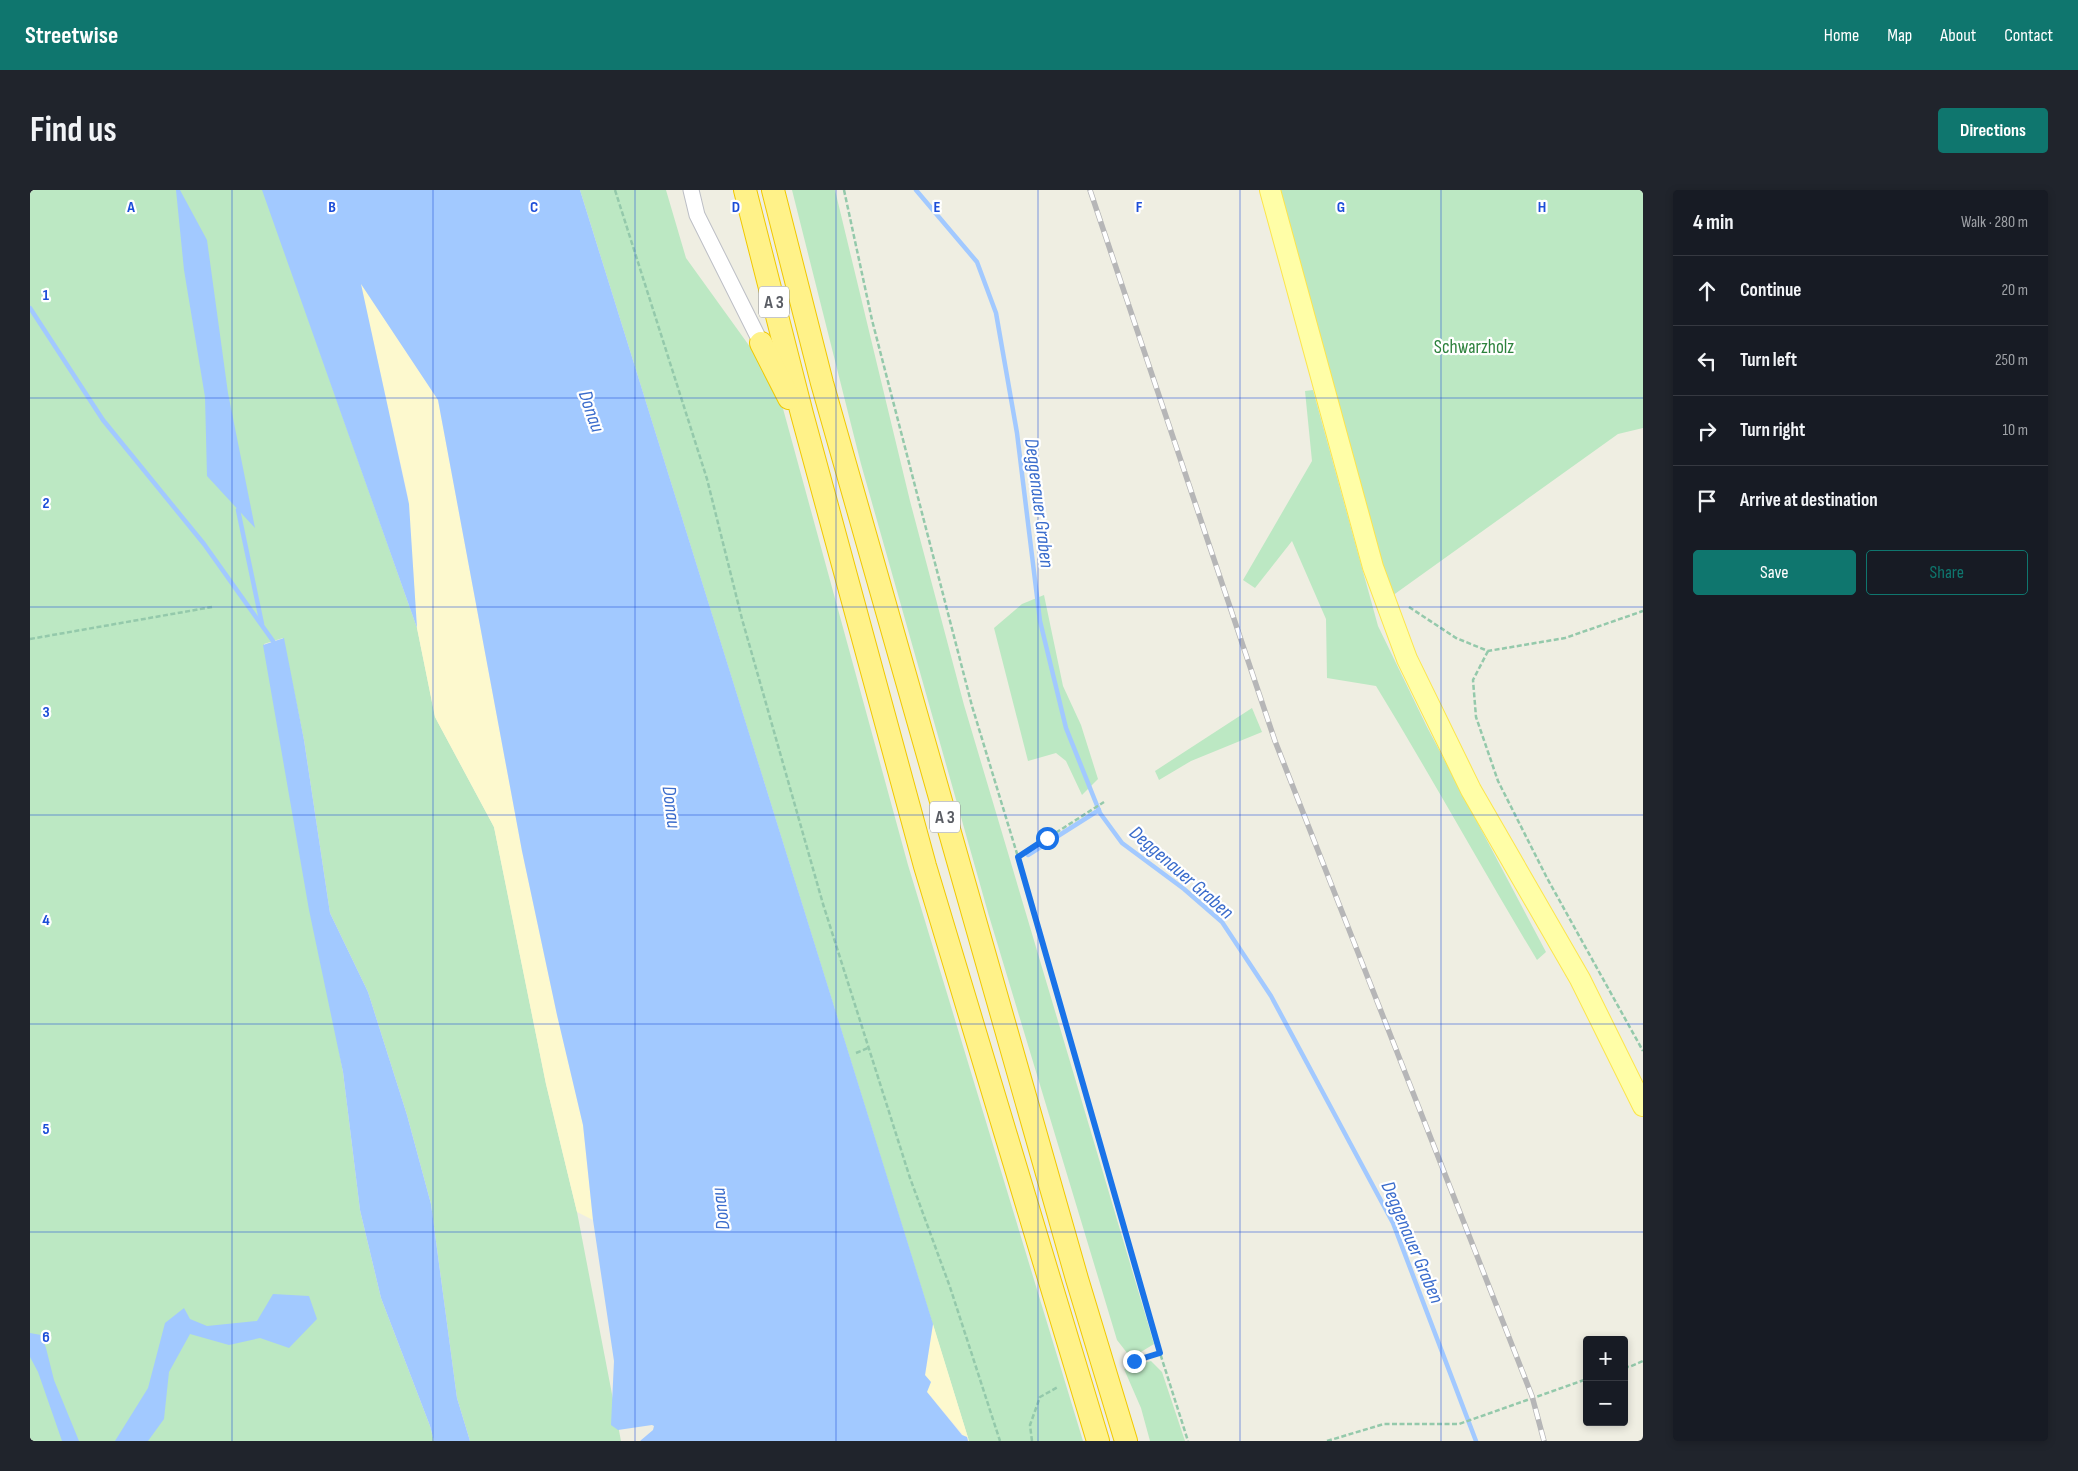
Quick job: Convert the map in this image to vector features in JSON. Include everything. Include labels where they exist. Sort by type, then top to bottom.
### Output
[{"type":"highway","name":"A 3","points":[[745,190],[802,414],[925,866],[1098,1441]]},
{"type":"highway","name":"A 3","points":[[772,190],[822,383],[1072,1260],[1126,1441]]},
{"type":"highway","points":[[761,343],[785,393],[802,414]]},
{"type":"main road","points":[[1270,190],[1373,567],[1407,659],[1471,790],[1580,979],[1643,1106]]},
{"type":"lane","points":[[691,190],[697,216],[761,343]]},
{"type":"path","points":[[615,190],[707,478],[742,619],[822,904],[910,1178],[950,1287],[1000,1441]]},
{"type":"path","points":[[844,190],[872,320],[972,706],[1018,857],[1160,1353],[1188,1441]]},
{"type":"path","points":[[30,639],[212,607]]},
{"type":"path","points":[[1409,607],[1456,638],[1488,651],[1565,638],[1643,611]]},
{"type":"path","points":[[1488,651],[1473,680],[1476,717],[1498,781],[1546,878],[1643,1050]]},
{"type":"path","points":[[1018,857],[1104,802]]},
{"type":"path","points":[[856,1052],[868,1048]]},
{"type":"path","points":[[1134,1361],[1160,1353]]},
{"type":"path","points":[[1628,1367],[1643,1361]]},
{"type":"path","points":[[1327,1441],[1384,1424],[1459,1424],[1583,1380]]},
{"type":"path","points":[[1032,1441],[1030,1425],[1040,1397],[1058,1387]]},
{"type":"green space","points":[[30,190],[263,190],[417,628],[435,717],[494,827],[546,1084],[577,1212],[621,1441],[470,1441],[457,1398],[431,1204],[407,1115],[368,992],[330,913],[304,740],[283,638],[264,644],[343,1072],[360,1210],[381,1298],[434,1441],[30,1441]]},
{"type":"green space","points":[[580,190],[666,190],[686,258],[776,383],[908,865],[1083,1441],[969,1441]]},
{"type":"green space","points":[[792,190],[835,190],[910,501],[964,705],[1154,1344],[1131,1358],[1117,1340],[989,916],[861,464]]},
{"type":"green space","name":"Schwarzholz","points":[[1270,190],[1643,190],[1643,428],[1618,434],[1385,601]]},
{"type":"green space","points":[[1313,390],[1378,626],[1427,727],[1546,952],[1537,960],[1376,686],[1327,678],[1326,619],[1292,541],[1255,588],[1243,580],[1312,461],[1305,391]]},
{"type":"green space","points":[[1044,595],[1063,686],[1081,725],[1098,779],[1082,795],[1066,761],[1056,753],[1028,761],[994,628],[1022,604]]},
{"type":"green space","points":[[1252,708],[1262,732],[1191,761],[1159,780],[1155,771]]},
{"type":"green space","points":[[1151,1361],[1162,1372],[1185,1441],[1150,1441],[1141,1408],[1124,1369]]},
{"type":"sand","points":[[360,282],[438,400],[522,851],[583,1125],[593,1220],[577,1212],[546,1084],[494,827],[435,717],[417,628],[408,497]]},
{"type":"sand","points":[[933,1324],[969,1441],[927,1392],[925,1376]]},
{"type":"water","points":[[176,190],[180,190],[207,240],[228,393],[255,528],[207,476],[205,397],[184,270]]},
{"type":"water","name":"Donau","points":[[262,190],[580,190],[933,1324],[925,1375],[931,1382],[927,1392],[962,1435],[967,1437],[968,1441],[640,1441],[653,1430],[654,1426],[618,1430],[611,1425],[614,1361],[593,1220],[583,1125],[522,851],[438,400],[361,284],[409,504],[417,628]]},
{"type":"water","points":[[284,638],[304,740],[330,913],[368,992],[407,1115],[431,1204],[457,1398],[470,1441],[434,1441],[381,1298],[360,1210],[343,1072],[309,910],[263,645]]},
{"type":"water","points":[[273,1294],[309,1296],[317,1319],[289,1348],[260,1338],[229,1345],[190,1334],[169,1372],[164,1419],[148,1441],[115,1441],[148,1388],[165,1323],[184,1308],[190,1319],[207,1326],[257,1321]]},
{"type":"water","points":[[30,1333],[41,1335],[54,1380],[79,1441],[62,1441],[38,1372],[30,1357]]},
{"type":"waterway","name":"Deggenauer Graben","points":[[916,190],[977,262],[996,313],[1017,433],[1040,621],[1066,728],[1100,813],[1122,843],[1184,889],[1222,922],[1271,996],[1393,1223],[1476,1441]]},
{"type":"waterway","points":[[30,308],[103,420],[204,544],[273,641]]},
{"type":"waterway","points":[[238,510],[262,624]]},
{"type":"waterway","points":[[1028,855],[1099,810]]},
{"type":"railway","points":[[1090,190],[1275,741],[1532,1396],[1544,1441]]},
{"type":"route","points":[[1047,838],[1018,857],[1160,1353],[1134,1361]]}]
